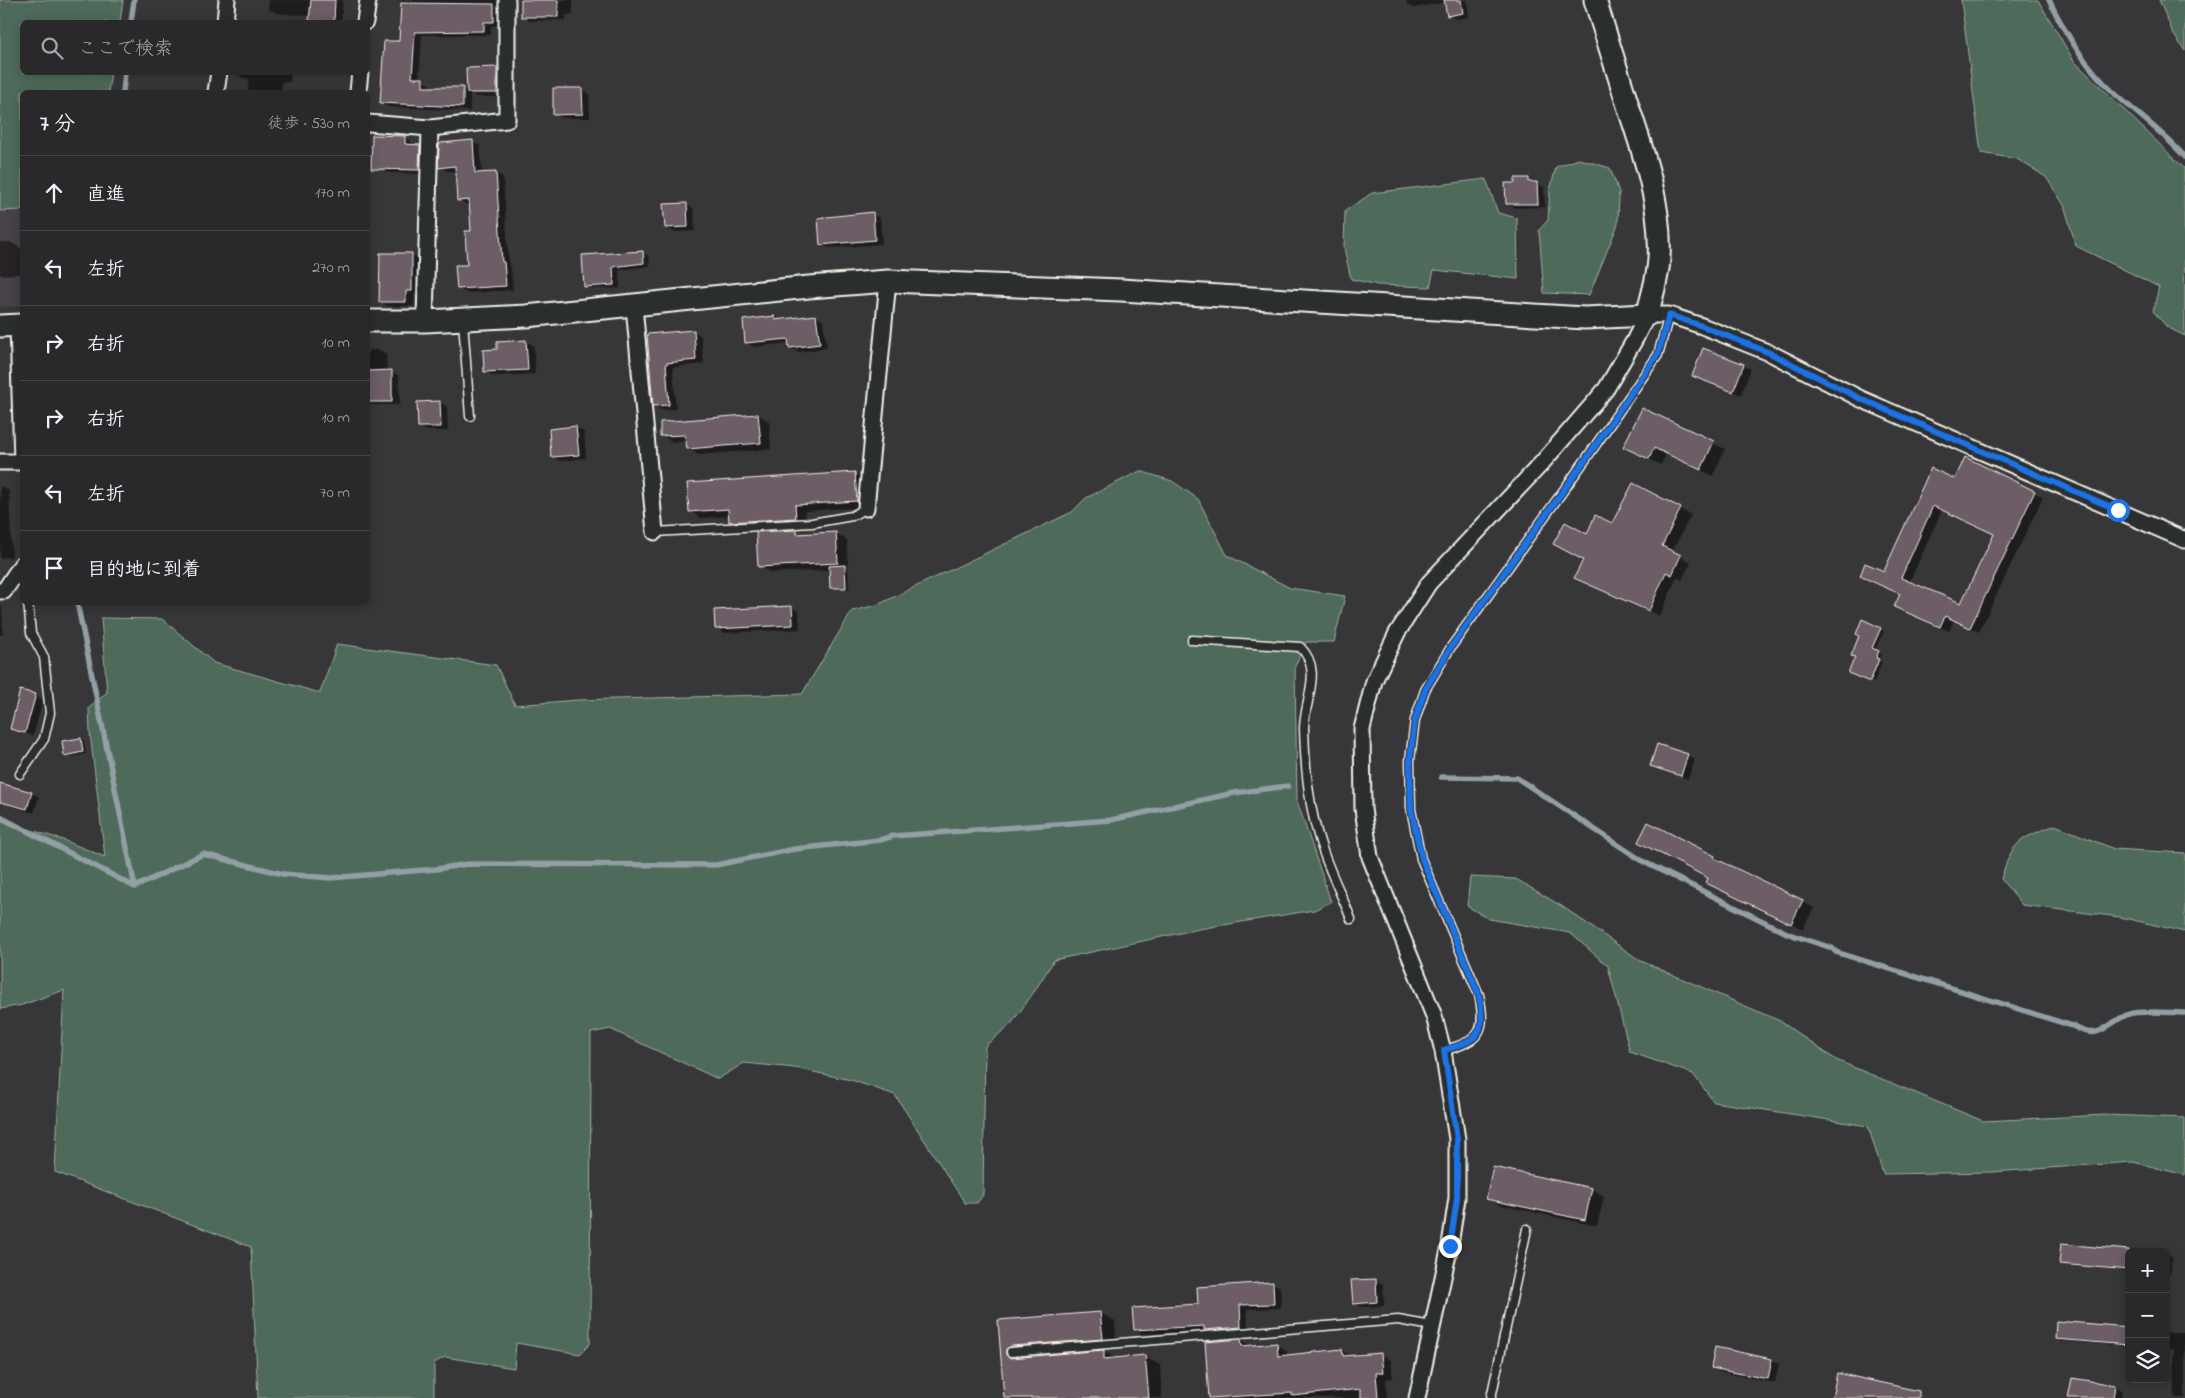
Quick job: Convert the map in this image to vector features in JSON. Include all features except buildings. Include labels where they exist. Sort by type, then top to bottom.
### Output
[{"type":"street","points":[[225,20],[227,0]]},
{"type":"street","points":[[365,20],[368,0]]},
{"type":"street","points":[[370,123],[430,128],[507,120],[507,0]]},
{"type":"street","points":[[1417,1398],[1450,1246],[1457,1198],[1457,1139],[1444,1050],[1425,991],[1370,857],[1363,809],[1361,770],[1362,729],[1374,680],[1397,633],[1429,583],[1541,464],[1606,390],[1647,315],[1659,259],[1658,226],[1650,180],[1640,144],[1595,0]]},
{"type":"street","points":[[216,90],[219,75]]},
{"type":"street","points":[[358,90],[360,75]]},
{"type":"street","points":[[425,321],[430,128]]},
{"type":"street","points":[[866,508],[888,281]]},
{"type":"street","points":[[370,321],[425,321],[526,316],[810,287],[888,281],[1121,290],[1585,318],[1669,315],[1770,353],[1861,399],[2185,540]]},
{"type":"street","points":[[634,306],[655,532]]},
{"type":"street","points":[[13,325],[20,431]]},
{"type":"street","points":[[0,462],[20,461]]},
{"type":"street","points":[[0,591],[4,591],[20,567]]},
{"type":"lane","points":[[1444,1050],[1468,1044],[1481,1029],[1483,1016],[1479,995],[1422,859],[1411,809],[1410,760],[1415,720],[1425,690],[1451,647],[1586,459],[1658,354],[1669,315]]},
{"type":"lane","points":[[463,319],[470,416]]},
{"type":"lane","points":[[655,532],[812,523],[852,516],[866,508]]},
{"type":"lane","points":[[20,774],[44,739],[50,713],[44,658],[31,633],[28,605]]},
{"type":"lane","points":[[1192,640],[1300,647],[1309,656],[1312,671],[1304,727],[1311,810],[1321,846],[1351,919]]},
{"type":"lane","points":[[1491,1398],[1527,1229]]},
{"type":"lane","points":[[1010,1352],[1398,1320],[1432,1326]]},
{"type":"shaded area","points":[[0,0],[20,20],[20,75],[22,75],[22,90],[20,90],[20,306],[0,307]]},
{"type":"green space","points":[[0,0],[123,0],[120,20],[20,20],[20,75],[111,75],[108,90],[20,90],[20,210],[0,211]]},
{"type":"green space","points":[[1961,0],[2038,0],[2074,61],[2184,168],[2185,336],[2167,327],[2153,311],[2159,287],[2076,246],[2064,205],[2046,177],[2017,159],[1981,153]]},
{"type":"green space","points":[[2159,0],[2185,0],[2185,51],[2174,35]]},
{"type":"green space","points":[[1579,159],[1610,168],[1619,192],[1618,224],[1589,295],[1544,293],[1539,230],[1548,220],[1550,190],[1556,167]]},
{"type":"green space","points":[[1486,179],[1498,213],[1517,218],[1518,279],[1434,270],[1430,287],[1378,285],[1351,279],[1344,248],[1345,211],[1372,193]]},
{"type":"green space","points":[[1140,471],[1172,481],[1198,499],[1227,555],[1290,588],[1345,596],[1334,642],[1306,642],[1295,666],[1297,801],[1331,902],[1314,910],[1199,929],[1054,960],[1011,1024],[985,1046],[983,1195],[977,1203],[965,1203],[895,1095],[851,1080],[795,1068],[744,1063],[718,1079],[610,1029],[591,1033],[590,1344],[580,1354],[516,1343],[514,1368],[445,1357],[434,1363],[434,1398],[258,1398],[251,1247],[55,1172],[64,990],[22,1005],[0,1009],[0,820],[63,840],[105,857],[90,733],[89,708],[107,692],[101,618],[162,619],[214,663],[320,693],[337,644],[496,665],[515,705],[578,700],[802,694],[852,611],[877,605],[1072,512],[1086,498]]},
{"type":"green space","points":[[2055,825],[2114,849],[2185,853],[2185,932],[2120,917],[2022,905],[2001,879],[2009,856],[2025,838]]},
{"type":"green space","points":[[1470,877],[1516,879],[1563,907],[1641,961],[1780,1021],[1836,1060],[1983,1121],[2106,1115],[2185,1118],[2185,1175],[2133,1162],[1993,1172],[1883,1174],[1868,1126],[1714,1102],[1693,1074],[1630,1052],[1608,966],[1570,933],[1489,919],[1467,906]]},
{"type":"waterway","points":[[131,20],[134,0]]},
{"type":"waterway","points":[[2049,0],[2069,37],[2094,72],[2113,92],[2159,131],[2185,157]]},
{"type":"waterway","points":[[123,90],[125,75]]},
{"type":"waterway","points":[[78,605],[135,887]]},
{"type":"waterway","points":[[1441,777],[1517,778],[1644,862],[1789,934],[1832,948],[1836,952],[2073,1026],[2082,1031],[2097,1032],[2134,1013],[2185,1013]]},
{"type":"waterway","points":[[0,817],[135,887],[203,854],[283,874],[331,878],[436,869],[468,864],[716,865],[795,849],[880,840],[893,836],[1111,820],[1234,793],[1288,786]]},
{"type":"route","points":[[1450,1246],[1457,1198],[1457,1139],[1444,1050],[1468,1044],[1481,1029],[1483,1016],[1479,995],[1422,859],[1411,809],[1410,760],[1415,720],[1425,690],[1451,647],[1586,459],[1658,354],[1669,315],[1770,353],[1861,399],[2118,510]]}]
